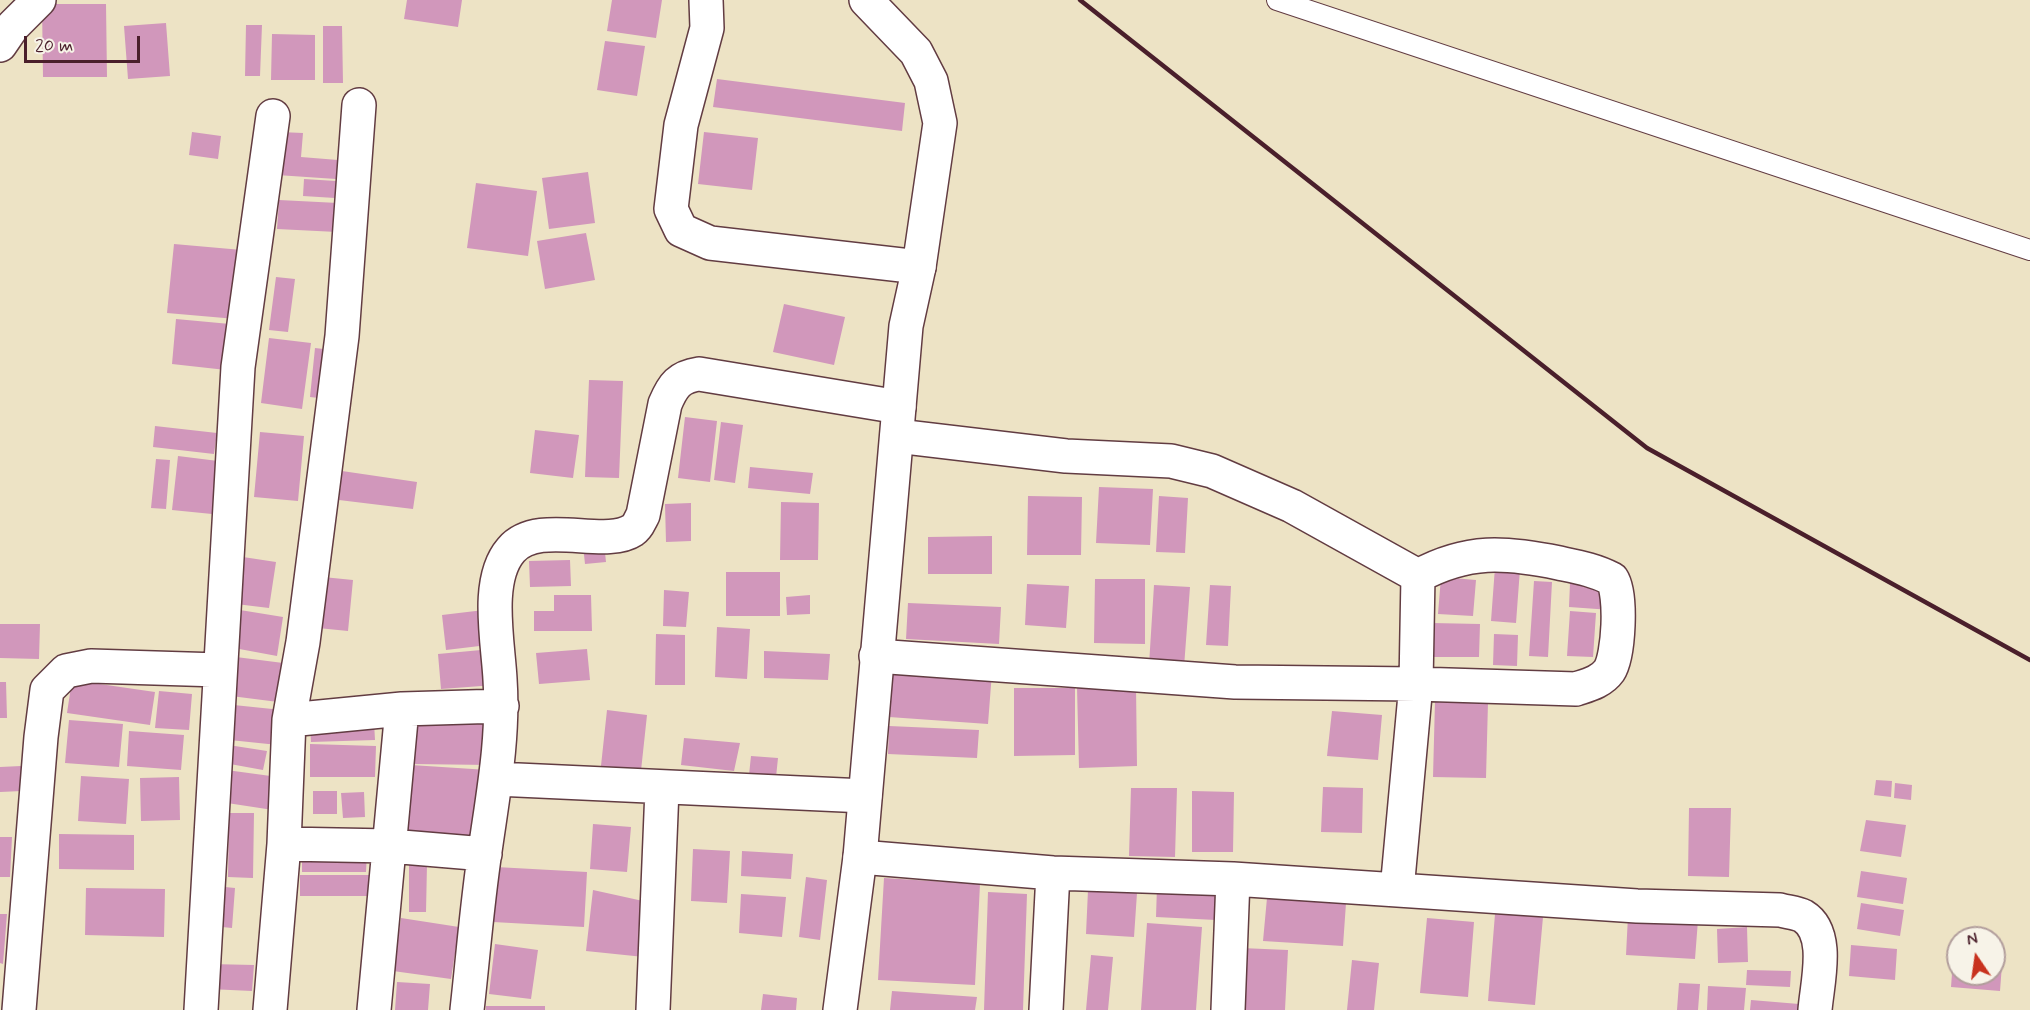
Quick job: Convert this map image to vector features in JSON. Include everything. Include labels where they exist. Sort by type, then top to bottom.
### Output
[{"type":"street","points":[[0,45],[13,26],[39,0]]},
{"type":"street","points":[[840,1010],[860,857],[906,326],[919,267],[940,123],[931,81],[916,52],[866,0]]},
{"type":"street","points":[[717,2],[707,28],[681,125],[671,209],[681,230],[710,243],[919,267]]},
{"type":"street","points":[[270,1010],[284,844],[289,720],[303,642],[342,336],[359,105]]},
{"type":"street","points":[[201,1010],[238,367],[273,116]]},
{"type":"street","points":[[467,1010],[496,779],[502,706],[495,586],[501,565],[512,549],[524,539],[542,535],[621,535],[634,530],[643,515],[665,404],[671,389],[679,380],[699,374],[898,421],[1066,456],[1171,461],[1212,471],[1292,506],[1418,576]]},
{"type":"street","points":[[876,656],[1235,682],[1576,689],[1598,682],[1610,670],[1619,598],[1617,586],[1612,579],[1596,571],[1515,554],[1476,555],[1440,564],[1418,576]]},
{"type":"street","points":[[1397,890],[1416,684],[1418,576]]},
{"type":"street","points":[[19,1010],[41,737],[47,690],[66,671],[91,666],[219,670]]},
{"type":"street","points":[[289,720],[402,710],[502,706]]},
{"type":"street","points":[[374,1010],[402,710]]},
{"type":"street","points":[[496,779],[662,789],[865,796]]},
{"type":"street","points":[[653,1010],[662,789]]},
{"type":"street","points":[[284,844],[390,846],[485,854]]},
{"type":"street","points":[[860,857],[1053,873],[1233,879],[1637,906],[1780,910],[1802,916],[1816,927],[1820,940],[1815,1010]]},
{"type":"street","points":[[1046,1010],[1053,873]]},
{"type":"street","points":[[1228,1010],[1233,879]]},
{"type":"lane","points":[[1277,0],[2030,250]]},
{"type":"building","points":[[407,0],[462,0],[458,27],[404,19]]},
{"type":"building","points":[[612,0],[662,0],[656,38],[607,31]]},
{"type":"building","points":[[42,4],[106,4],[107,77],[43,77]]},
{"type":"building","points":[[166,23],[170,76],[128,79],[124,26]]},
{"type":"building","points":[[246,25],[262,25],[260,76],[245,76]]},
{"type":"building","points":[[323,26],[342,26],[343,83],[323,83]]},
{"type":"building","points":[[272,34],[315,35],[315,80],[271,80]]},
{"type":"building","points":[[605,41],[645,46],[637,96],[597,90]]},
{"type":"building","points":[[717,79],[905,103],[902,131],[713,107]]},
{"type":"building","points":[[192,132],[221,136],[218,159],[189,155]]},
{"type":"building","points":[[280,132],[303,133],[301,157],[338,160],[336,179],[277,175]]},
{"type":"building","points":[[704,132],[758,138],[752,190],[698,184]]},
{"type":"building","points":[[588,172],[595,223],[549,229],[542,178]]},
{"type":"building","points":[[304,179],[336,181],[335,198],[303,196]]},
{"type":"building","points":[[476,183],[537,191],[528,256],[467,248]]},
{"type":"building","points":[[279,200],[338,203],[337,232],[277,229]]},
{"type":"building","points":[[586,233],[595,280],[545,289],[537,241]]},
{"type":"building","points":[[174,244],[242,250],[236,319],[167,313]]},
{"type":"building","points":[[276,277],[295,279],[288,332],[269,330]]},
{"type":"building","points":[[784,304],[845,317],[834,365],[773,352]]},
{"type":"building","points":[[176,319],[230,324],[226,370],[172,364]]},
{"type":"building","points":[[269,338],[311,343],[302,409],[261,403]]},
{"type":"building","points":[[315,348],[332,350],[327,399],[310,397]]},
{"type":"building","points":[[589,380],[623,381],[619,478],[585,477]]},
{"type":"building","points":[[685,417],[717,421],[710,482],[678,478]]},
{"type":"building","points":[[721,422],[743,425],[735,483],[714,480]]},
{"type":"building","points":[[155,426],[217,433],[214,454],[153,447]]},
{"type":"building","points":[[535,430],[579,435],[573,478],[530,473]]},
{"type":"building","points":[[260,432],[304,436],[298,501],[254,497]]},
{"type":"building","points":[[178,456],[218,461],[212,514],[172,510]]},
{"type":"building","points":[[156,459],[170,460],[166,509],[151,508]]},
{"type":"building","points":[[750,467],[813,473],[810,494],[748,488]]},
{"type":"building","points":[[342,471],[417,482],[413,509],[339,500]]},
{"type":"building","points":[[1099,487],[1153,489],[1150,545],[1096,543]]},
{"type":"building","points":[[1028,496],[1082,497],[1081,555],[1027,555]]},
{"type":"building","points":[[1159,496],[1188,498],[1185,553],[1156,552]]},
{"type":"building","points":[[781,502],[819,503],[818,560],[780,560]]},
{"type":"building","points":[[691,503],[691,541],[666,542],[665,504]]},
{"type":"building","points":[[992,536],[992,574],[928,574],[928,537]]},
{"type":"building","points":[[604,543],[606,562],[585,564],[583,545]]},
{"type":"building","points":[[243,557],[276,562],[269,608],[236,604]]},
{"type":"building","points":[[570,560],[571,586],[530,587],[529,561]]},
{"type":"building","points":[[1495,567],[1520,569],[1516,623],[1491,621]]},
{"type":"building","points":[[726,572],[780,572],[780,616],[726,616]]},
{"type":"building","points":[[323,577],[353,580],[348,631],[318,628]]},
{"type":"building","points":[[1441,577],[1476,580],[1473,616],[1438,614]]},
{"type":"building","points":[[1095,579],[1145,579],[1145,644],[1094,643]]},
{"type":"building","points":[[1534,581],[1552,582],[1548,657],[1529,656]]},
{"type":"building","points":[[1570,583],[1613,586],[1611,610],[1569,607]]},
{"type":"building","points":[[1027,584],[1069,586],[1066,628],[1025,625]]},
{"type":"building","points":[[1154,585],[1190,587],[1184,667],[1149,665]]},
{"type":"building","points":[[1210,585],[1231,586],[1228,646],[1206,645]]},
{"type":"building","points":[[664,590],[689,592],[686,627],[663,626]]},
{"type":"building","points":[[554,595],[591,595],[592,631],[534,631],[534,611],[554,611]]},
{"type":"building","points":[[810,595],[810,614],[787,615],[786,597]]},
{"type":"building","points":[[908,603],[1001,607],[999,644],[906,639]]},
{"type":"building","points":[[240,610],[283,617],[277,656],[234,648]]},
{"type":"building","points":[[484,610],[488,645],[446,650],[442,615]]},
{"type":"building","points":[[1570,611],[1596,613],[1593,657],[1567,656]]},
{"type":"building","points":[[1432,623],[1480,624],[1479,657],[1431,657]]},
{"type":"building","points":[[0,624],[40,624],[39,659],[0,658]]},
{"type":"building","points":[[717,627],[750,629],[747,679],[715,677]]},
{"type":"building","points":[[656,634],[685,635],[685,685],[655,685]]},
{"type":"building","points":[[1494,634],[1518,635],[1517,666],[1493,665]]},
{"type":"building","points":[[492,649],[495,685],[441,689],[438,654]]},
{"type":"building","points":[[587,649],[590,680],[539,684],[536,653]]},
{"type":"building","points":[[764,651],[830,654],[828,680],[764,678]]},
{"type":"building","points":[[236,657],[291,664],[286,703],[231,696]]},
{"type":"building","points":[[893,665],[992,672],[988,724],[889,717]]},
{"type":"building","points":[[72,680],[155,692],[150,725],[67,713]]},
{"type":"building","points":[[0,682],[6,682],[7,718],[0,718]]},
{"type":"building","points":[[1136,686],[1137,766],[1079,768],[1077,687]]},
{"type":"building","points":[[1014,688],[1075,688],[1075,755],[1014,756]]},
{"type":"building","points":[[159,691],[192,694],[189,730],[155,728]]},
{"type":"building","points":[[1435,701],[1488,702],[1486,778],[1433,777]]},
{"type":"building","points":[[224,704],[282,710],[278,745],[220,739]]},
{"type":"building","points":[[607,710],[647,715],[640,780],[600,775]]},
{"type":"building","points":[[1332,711],[1382,715],[1378,760],[1327,756]]},
{"type":"building","points":[[69,720],[123,724],[119,767],[65,763]]},
{"type":"building","points":[[411,721],[492,723],[491,765],[410,764]]},
{"type":"building","points":[[374,722],[375,740],[311,742],[310,725]]},
{"type":"building","points":[[889,726],[979,730],[977,758],[888,754]]},
{"type":"building","points":[[129,731],[184,735],[181,770],[127,766]]},
{"type":"building","points":[[684,738],[740,743],[734,771],[681,765]]},
{"type":"building","points":[[222,744],[267,751],[263,770],[219,762]]},
{"type":"building","points":[[310,744],[376,746],[375,777],[310,777]]},
{"type":"building","points":[[751,756],[778,758],[776,777],[749,775]]},
{"type":"building","points":[[411,765],[488,770],[484,841],[406,836]]},
{"type":"building","points":[[21,766],[22,791],[0,792],[0,767]]},
{"type":"building","points":[[219,769],[278,777],[273,810],[214,801]]},
{"type":"building","points":[[81,776],[129,779],[126,824],[78,821]]},
{"type":"building","points":[[179,777],[180,820],[141,821],[140,778]]},
{"type":"building","points":[[1876,780],[1892,781],[1891,797],[1874,795]]},
{"type":"building","points":[[1895,783],[1912,785],[1911,800],[1894,798]]},
{"type":"building","points":[[1323,787],[1363,788],[1362,833],[1321,832]]},
{"type":"building","points":[[1131,788],[1177,788],[1175,857],[1129,856]]},
{"type":"building","points":[[313,791],[337,791],[337,814],[313,814]]},
{"type":"building","points":[[1192,791],[1234,792],[1233,852],[1192,852]]},
{"type":"building","points":[[364,792],[365,817],[343,818],[341,793]]},
{"type":"building","points":[[1689,808],[1731,808],[1729,877],[1688,876]]},
{"type":"building","points":[[229,813],[254,813],[253,878],[228,877]]},
{"type":"building","points":[[1866,820],[1906,825],[1901,857],[1860,851]]},
{"type":"building","points":[[593,824],[631,827],[627,872],[590,869]]},
{"type":"building","points":[[59,834],[134,835],[134,870],[59,869]]},
{"type":"building","points":[[0,837],[12,837],[10,877],[0,877]]},
{"type":"building","points":[[693,849],[730,851],[727,903],[691,901]]},
{"type":"building","points":[[742,851],[793,854],[791,879],[741,876]]},
{"type":"building","points":[[302,852],[367,852],[366,872],[302,872]]},
{"type":"building","points":[[427,864],[426,912],[409,912],[409,865]]},
{"type":"building","points":[[496,867],[587,872],[584,927],[493,922]]},
{"type":"building","points":[[1861,871],[1907,878],[1903,904],[1857,897]]},
{"type":"building","points":[[300,875],[371,875],[371,896],[300,896]]},
{"type":"building","points":[[806,877],[827,880],[820,940],[799,937]]},
{"type":"building","points":[[884,878],[980,884],[975,985],[878,980]]},
{"type":"building","points":[[215,886],[235,888],[232,928],[212,926]]},
{"type":"building","points":[[1157,886],[1217,889],[1216,920],[1156,917]]},
{"type":"building","points":[[86,888],[165,889],[164,937],[85,935]]},
{"type":"building","points":[[593,890],[643,901],[644,957],[586,951]]},
{"type":"building","points":[[1088,890],[1137,893],[1134,937],[1086,934]]},
{"type":"building","points":[[988,892],[1027,894],[1023,1010],[984,1010]]},
{"type":"building","points":[[741,894],[786,897],[782,937],[739,933]]},
{"type":"building","points":[[1267,898],[1346,903],[1343,946],[1263,941]]},
{"type":"building","points":[[1861,903],[1904,910],[1900,936],[1857,929]]},
{"type":"building","points":[[0,914],[7,914],[3,964],[0,963]]},
{"type":"building","points":[[1495,914],[1543,917],[1535,1005],[1488,1001]]},
{"type":"building","points":[[1628,916],[1698,920],[1695,959],[1626,955]]},
{"type":"building","points":[[401,918],[459,927],[451,979],[393,971]]},
{"type":"building","points":[[1427,918],[1474,922],[1468,997],[1420,993]]},
{"type":"building","points":[[1147,923],[1202,927],[1196,1010],[1141,1010]]},
{"type":"building","points":[[1747,927],[1748,962],[1718,963],[1717,929]]},
{"type":"building","points":[[495,944],[538,950],[531,999],[489,994]]},
{"type":"building","points":[[1851,945],[1897,949],[1895,980],[1849,976]]},
{"type":"building","points":[[1241,948],[1288,950],[1285,1010],[1238,1010]]},
{"type":"building","points":[[1091,955],[1113,957],[1108,1010],[1086,1010]]},
{"type":"building","points":[[1352,960],[1379,963],[1374,1010],[1347,1010]]},
{"type":"building","points":[[210,964],[254,965],[252,991],[209,989]]},
{"type":"building","points":[[1747,970],[1791,971],[1790,987],[1746,985]]},
{"type":"building","points":[[397,982],[430,984],[428,1010],[395,1010]]},
{"type":"building","points":[[1679,983],[1700,984],[1698,1010],[1677,1010]]},
{"type":"building","points":[[1708,986],[1746,988],[1744,1010],[1707,1010]]},
{"type":"building","points":[[1951,986],[2000,986],[2000,991]]},
{"type":"building","points":[[892,991],[977,997],[975,1010],[890,1010]]},
{"type":"building","points":[[763,994],[797,998],[796,1010],[761,1010]]},
{"type":"building","points":[[1751,1000],[1799,1004],[1799,1010],[1750,1010]]},
{"type":"building","points":[[486,1006],[545,1006],[545,1010],[486,1010]]},
{"type":"railway","points":[[1080,0],[1647,448],[2030,660]]}]
